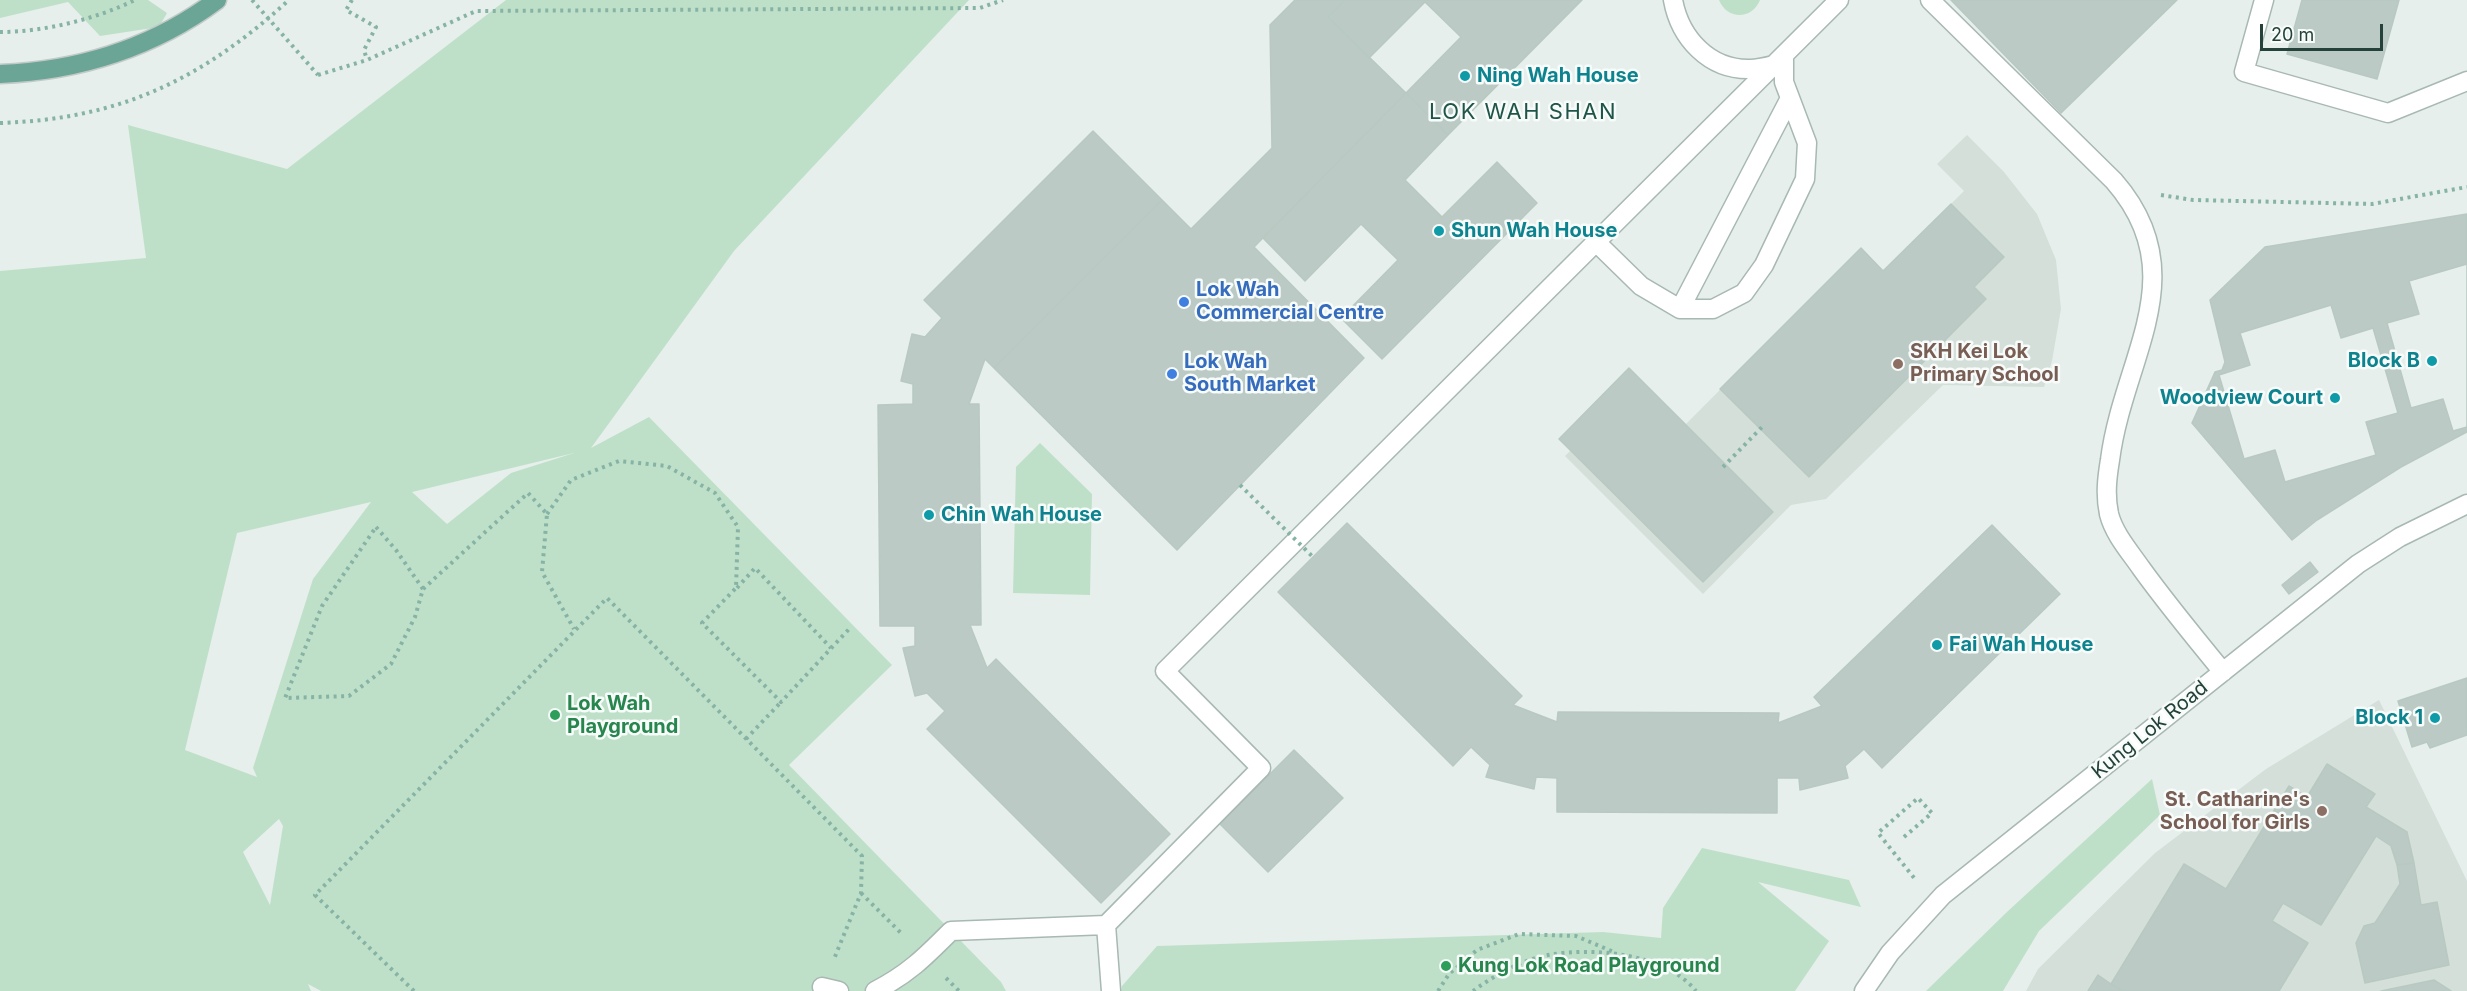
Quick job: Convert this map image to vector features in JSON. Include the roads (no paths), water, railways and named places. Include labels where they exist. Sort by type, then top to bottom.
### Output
[{"type":"main road","points":[[0,74],[28,73],[74,65],[114,54],[153,39],[192,19],[218,0]]},
{"type":"street","points":[[1673,0],[1676,17],[1688,39],[1705,55],[1726,66],[1750,69],[1779,60]]},
{"type":"street","points":[[875,991],[901,977],[951,931],[1106,925],[1261,768],[1165,671],[1839,0]]},
{"type":"street","points":[[1930,0],[2114,181],[2132,201],[2146,231],[2154,271],[2151,305],[2113,434],[2106,491],[2110,516],[2122,542],[2223,672]]},
{"type":"street","points":[[2264,0],[2244,72],[2388,113],[2467,81]]},
{"type":"street","points":[[1596,242],[1641,286],[1680,309],[1713,309],[1744,293],[1764,265],[1805,179],[1807,144],[1789,100],[1779,60]]},
{"type":"street","points":[[1680,309],[1789,100]]},
{"type":"street","name":"Kung Lok Road","points":[[1864,991],[1890,952],[1943,895],[2358,564],[2400,537],[2467,504]]},
{"type":"street","points":[[1106,925],[1111,991]]},
{"type":"place","name":"Ning Wah House","points":[[1465,76]]},
{"type":"place","name":"Shun Wah House","points":[[1439,231]]},
{"type":"place","name":"Lok Wah Commercial Centre","points":[[1184,302]]},
{"type":"place","name":"Block B","points":[[2432,361]]},
{"type":"place","name":"SKH Kei Lok Primary School","points":[[1898,364]]},
{"type":"place","name":"Lok Wah South Market","points":[[1172,374]]},
{"type":"place","name":"Woodview Court","points":[[2335,398]]},
{"type":"place","name":"Chin Wah House","points":[[929,515]]},
{"type":"place","name":"Fai Wah House","points":[[1937,645]]},
{"type":"place","name":"Lok Wah Playground","points":[[555,715]]},
{"type":"place","name":"Block 1","points":[[2435,718]]},
{"type":"place","name":"St. Catharine's School for Girls","points":[[2322,811]]},
{"type":"place","name":"Kung Lok Road Playground","points":[[1446,966]]},
{"type":"district","name":"LOK WAH SHAN","points":[[1523,112]]}]
